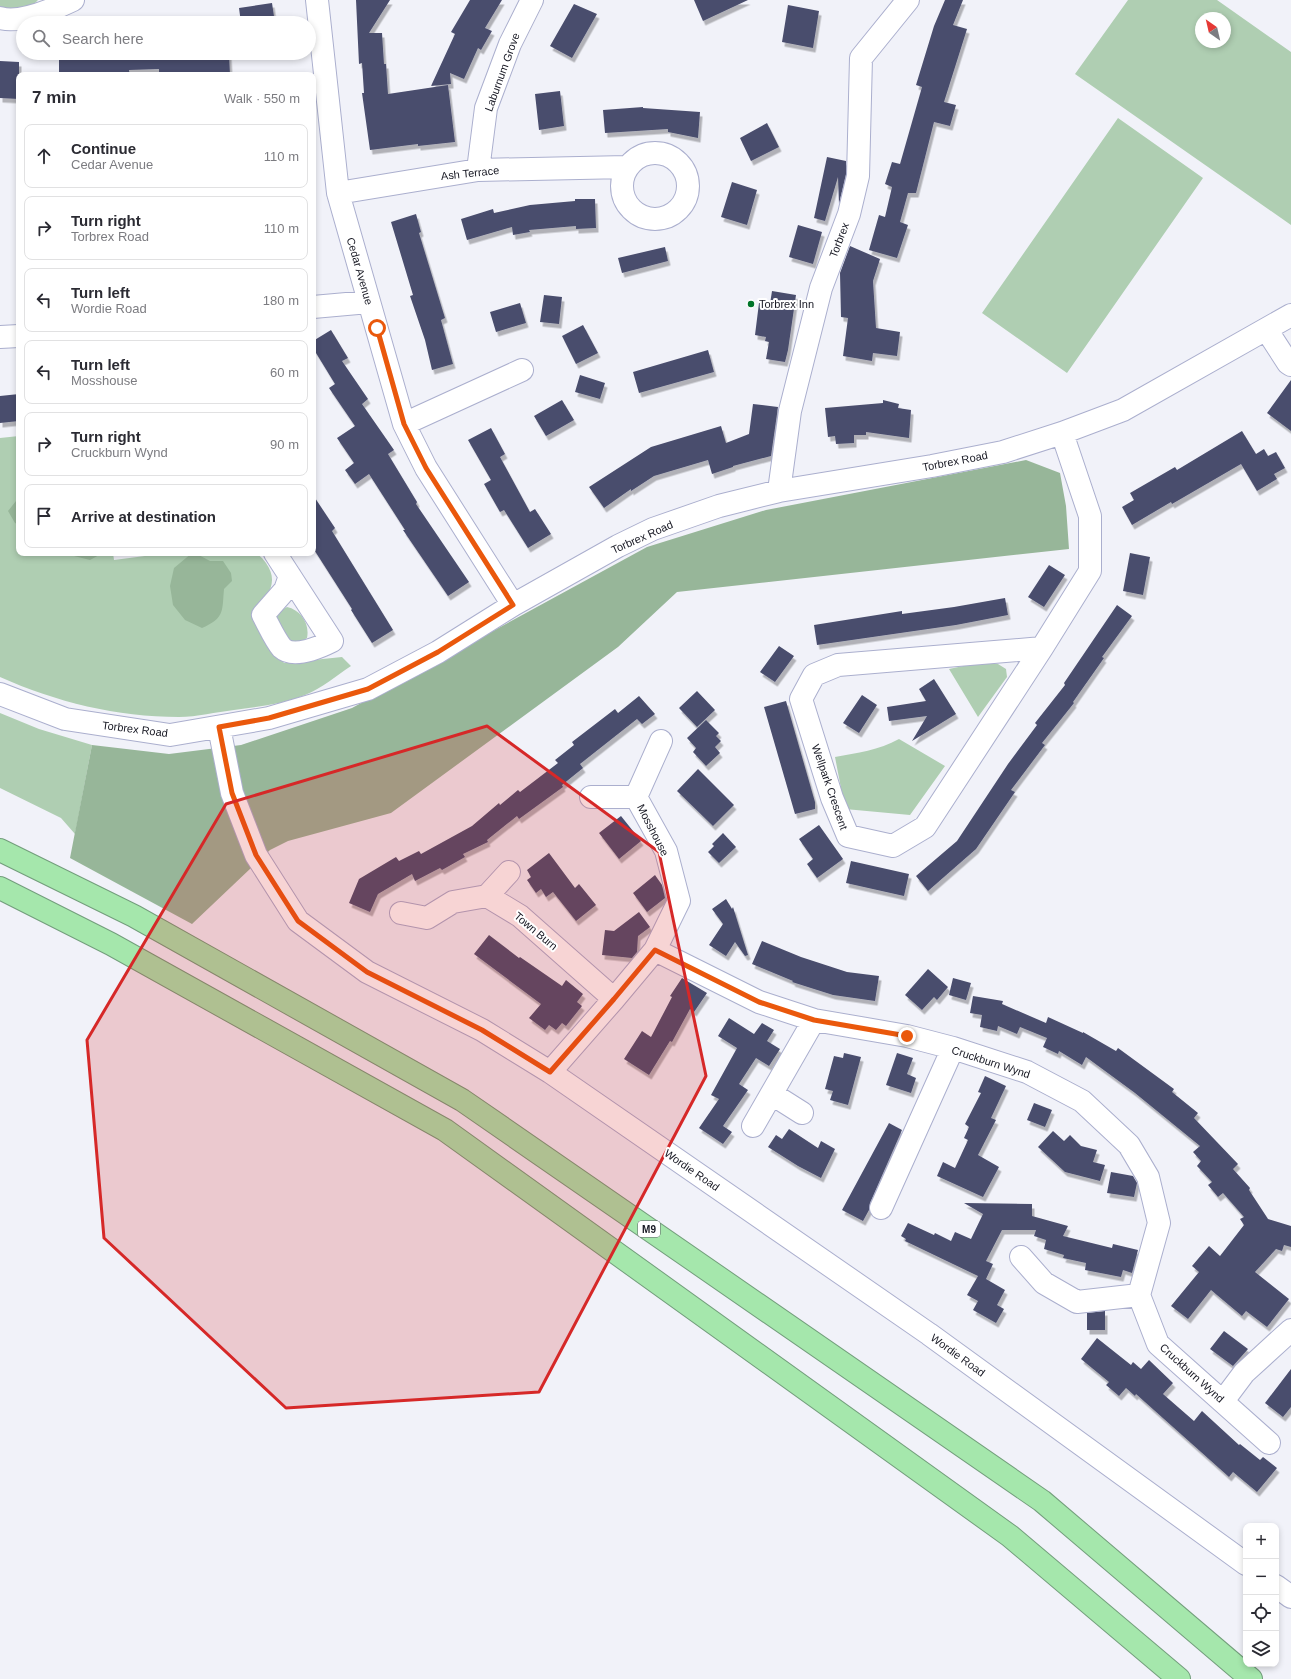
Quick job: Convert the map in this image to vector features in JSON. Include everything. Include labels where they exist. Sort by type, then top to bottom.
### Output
[{"type":"highway","name":"M9","points":[[0,850],[134,916],[462,1100],[1042,1501],[1251,1679]]},
{"type":"highway","points":[[0,888],[112,944],[445,1130],[1010,1536],[1179,1679]]},
{"type":"street","points":[[29,16],[73,0]]},
{"type":"street","name":"Cedar Avenue","points":[[317,0],[338,193],[404,424],[426,468],[513,605]]},
{"type":"street","name":"Laburnum Grove","points":[[478,170],[486,108],[510,44],[532,0]]},
{"type":"street","name":"Torbrex","points":[[779,491],[790,411],[820,288],[850,214],[858,176],[861,58],[908,0]]},
{"type":"street","points":[[0,18],[11,20],[16,19]]},
{"type":"street","name":"Ash Terrace","points":[[338,193],[478,170],[627,167]]},
{"type":"street","points":[[316,307],[369,302]]},
{"type":"street","name":"Torbrex Road","points":[[0,694],[65,719],[170,734],[269,718],[368,689],[438,652],[513,605],[618,546],[653,529],[719,506],[779,491],[932,466],[1003,452],[1062,433],[1123,410],[1291,315]]},
{"type":"street","points":[[1266,329],[1288,363],[1291,365]]},
{"type":"street","points":[[0,337],[16,336]]},
{"type":"street","points":[[404,424],[522,370]]},
{"type":"street","name":"Wellpark Crescent","points":[[1042,648],[838,665],[814,675],[801,700],[832,798],[848,836],[892,846],[925,827],[1042,648],[1090,571],[1090,516],[1062,433]]},
{"type":"street","points":[[277,556],[290,576]]},
{"type":"street","name":"Wordie Road","points":[[219,727],[232,793],[256,855],[298,921],[367,972],[482,1030],[550,1072],[929,1334],[1243,1562]]},
{"type":"street","name":"Mosshouse","points":[[550,1072],[655,950],[679,901],[666,851],[636,797],[661,741]]},
{"type":"street","points":[[590,797],[636,797]]},
{"type":"street","points":[[401,913],[427,918],[453,902],[487,896],[509,872]]},
{"type":"street","name":"Town Burn","points":[[487,896],[520,916],[614,999]]},
{"type":"street","name":"Cruckburn Wynd","points":[[655,950],[759,1002],[814,1020],[907,1036],[953,1048],[1027,1072],[1082,1101],[1129,1145],[1148,1177],[1159,1223],[1139,1295],[1158,1344],[1269,1443]]},
{"type":"street","points":[[753,1126],[814,1020]]},
{"type":"street","points":[[881,1208],[953,1048]]},
{"type":"street","points":[[772,1094],[802,1113]]},
{"type":"street","points":[[1021,1257],[1044,1283],[1077,1302],[1139,1295]]},
{"type":"street","points":[[1223,1401],[1244,1373],[1291,1330]]},
{"type":"street","points":[[1279,1588],[1291,1597]]},
{"type":"highlighted area","points":[[487,726],[659,852],[706,1076],[539,1392],[286,1408],[104,1238],[87,1040],[226,804]]},
{"type":"green space","points":[[0,0],[38,0],[32,6],[4,10],[0,6]]},
{"type":"green space","points":[[1128,0],[1217,0],[1291,52],[1291,225],[1075,74]]},
{"type":"green space","points":[[1118,118],[1203,178],[1067,373],[982,313]]},
{"type":"green space","points":[[16,436],[16,556],[113,556],[114,560],[145,556],[259,556],[264,560],[270,571],[272,584],[266,597],[251,614],[284,663],[342,657],[351,666],[317,689],[288,701],[186,717],[156,716],[110,711],[65,701],[0,677],[0,438]]},
{"type":"green space","points":[[1026,460],[1060,473],[1066,506],[1069,549],[677,592],[618,647],[391,813],[288,841],[270,850],[192,924],[70,858],[92,745],[169,754],[241,745],[352,708],[647,547],[766,510]]},
{"type":"green space","points":[[16,501],[16,524],[15,523],[8,511]]},
{"type":"green space","points":[[74,556],[97,556],[90,560]]},
{"type":"green space","points":[[188,556],[201,556],[210,561],[223,561],[231,573],[232,581],[224,589],[221,613],[215,621],[202,628],[185,620],[173,605],[170,586],[174,568]]},
{"type":"green space","points":[[287,607],[300,614],[306,623],[308,633],[307,638],[297,644],[286,640],[275,614]]},
{"type":"green space","points":[[982,662],[998,664],[1006,669],[1007,677],[978,717],[949,669]]},
{"type":"green space","points":[[0,713],[39,729],[92,745],[75,834],[61,818],[0,788]]},
{"type":"green space","points":[[899,739],[945,766],[910,815],[845,809],[835,757],[876,748]]},
{"type":"building","points":[[356,0],[390,0],[369,33],[382,33],[388,94],[448,85],[455,142],[418,146],[418,144],[370,150],[362,93],[364,93],[362,63],[359,64]]},
{"type":"building","points":[[470,0],[502,0],[485,28],[492,31],[481,50],[478,48],[464,79],[450,73],[451,84],[431,86],[455,34],[451,32]]},
{"type":"building","points":[[694,0],[748,0],[703,21]]},
{"type":"building","points":[[945,0],[963,0],[953,25],[967,29],[944,102],[956,105],[950,126],[934,122],[916,193],[908,193],[900,222],[908,225],[897,258],[869,250],[879,215],[885,217],[892,187],[885,184],[892,162],[900,164],[922,87],[916,85],[934,26]]},
{"type":"building","points":[[272,3],[274,16],[240,16],[239,8]]},
{"type":"building","points":[[574,4],[597,14],[572,58],[550,46]]},
{"type":"building","points":[[788,5],[819,11],[813,48],[782,42]]},
{"type":"building","points":[[59,60],[229,60],[230,72],[159,72],[159,69],[129,70],[129,72],[59,72]]},
{"type":"building","points":[[0,61],[19,62],[19,72],[16,72],[16,99],[0,98]]},
{"type":"building","points":[[560,91],[564,126],[539,130],[535,94]]},
{"type":"building","points":[[643,107],[700,112],[698,138],[668,132],[668,129],[605,133],[603,110]]},
{"type":"building","points":[[767,123],[779,147],[751,161],[740,138]]},
{"type":"building","points":[[827,157],[846,161],[846,174],[839,204],[838,177],[825,221],[814,218]]},
{"type":"building","points":[[732,182],[757,190],[747,225],[721,217]]},
{"type":"building","points":[[575,199],[595,199],[596,228],[576,229],[576,226],[529,230],[530,232],[513,235],[512,227],[467,240],[461,219],[493,209],[494,213],[530,205],[575,201]]},
{"type":"building","points":[[416,214],[421,232],[419,233],[445,318],[441,320],[453,364],[432,370],[425,340],[410,296],[413,295],[391,222]]},
{"type":"building","points":[[798,225],[822,232],[813,264],[789,257]]},
{"type":"building","points":[[850,246],[880,259],[873,281],[876,328],[900,332],[897,356],[873,353],[872,361],[843,356],[848,318],[841,317],[840,273]]},
{"type":"building","points":[[665,247],[668,261],[622,273],[618,258]]},
{"type":"building","points":[[772,291],[796,295],[785,362],[766,359],[769,342],[765,341],[766,337],[755,335],[759,303],[770,304]]},
{"type":"building","points":[[544,295],[562,297],[559,324],[540,322]]},
{"type":"building","points":[[520,303],[526,323],[496,332],[490,312]]},
{"type":"building","points":[[583,325],[598,353],[576,364],[562,336]]},
{"type":"building","points":[[331,330],[348,358],[342,361],[368,399],[362,404],[394,450],[388,454],[417,502],[416,504],[469,582],[448,596],[403,530],[405,530],[369,474],[355,484],[345,470],[354,463],[337,438],[355,426],[329,388],[335,384],[316,353],[316,339]]},
{"type":"building","points":[[708,350],[714,372],[639,393],[633,372]]},
{"type":"building","points":[[580,375],[605,383],[600,399],[575,392]]},
{"type":"building","points":[[1291,380],[1291,431],[1267,413]]},
{"type":"building","points":[[16,394],[16,421],[0,423],[0,396]]},
{"type":"building","points":[[562,400],[574,420],[546,436],[534,416]]},
{"type":"building","points":[[883,400],[899,404],[898,408],[911,410],[909,438],[866,432],[866,435],[854,435],[854,443],[836,444],[835,436],[828,437],[825,408],[883,403]]},
{"type":"building","points":[[753,404],[778,407],[771,456],[733,466],[712,474],[708,460],[654,476],[631,491],[631,489],[604,508],[589,487],[651,447],[721,426],[726,443],[749,434]]},
{"type":"building","points":[[491,428],[505,454],[500,457],[530,512],[535,509],[551,534],[528,548],[504,510],[500,512],[484,484],[491,480],[468,440]]},
{"type":"building","points":[[1242,431],[1256,454],[1264,449],[1268,456],[1276,452],[1285,468],[1274,474],[1277,479],[1257,491],[1241,464],[1172,504],[1171,502],[1132,525],[1122,507],[1134,500],[1130,493],[1175,467],[1177,470]]},
{"type":"building","points":[[316,500],[335,528],[332,531],[393,630],[372,643],[351,610],[352,609],[316,553]]},
{"type":"building","points":[[1130,553],[1150,557],[1143,595],[1123,591]]},
{"type":"building","points":[[1049,565],[1065,575],[1044,607],[1028,597]]},
{"type":"building","points":[[1005,598],[1008,615],[956,625],[817,645],[814,625],[902,611],[902,614],[954,607]]},
{"type":"building","points":[[1117,605],[1132,616],[1102,657],[1104,658],[1073,702],[1074,703],[1042,743],[1045,745],[1011,790],[1015,792],[976,849],[928,891],[916,876],[957,841],[1008,764],[1037,725],[1035,723],[1065,685],[1064,683]]},
{"type":"building","points":[[779,646],[794,656],[775,682],[760,672]]},
{"type":"building","points":[[934,679],[956,714],[912,741],[927,716],[889,721],[887,707],[926,701],[919,689]]},
{"type":"building","points":[[697,691],[715,710],[697,727],[679,708]]},
{"type":"building","points":[[862,695],[877,705],[859,733],[843,723]]},
{"type":"building","points":[[639,696],[655,714],[642,724],[637,719],[580,764],[583,768],[562,785],[563,787],[519,819],[517,816],[487,840],[488,842],[463,854],[465,857],[442,870],[440,868],[415,881],[412,874],[378,894],[370,912],[349,903],[359,879],[396,857],[399,861],[419,851],[421,854],[472,826],[499,803],[500,805],[518,790],[520,792],[558,763],[555,760],[574,745],[572,742],[615,709],[618,713]]},
{"type":"building","points":[[786,701],[815,802],[815,809],[795,814],[764,707]]},
{"type":"building","points":[[706,720],[719,733],[716,736],[721,741],[715,747],[720,753],[706,766],[693,752],[696,748],[687,738]]},
{"type":"building","points":[[698,769],[734,805],[713,826],[677,791]]},
{"type":"building","points":[[621,816],[641,841],[619,859],[599,833]]},
{"type":"building","points":[[819,825],[843,859],[817,878],[807,864],[813,859],[799,839]]},
{"type":"building","points":[[723,833],[736,847],[719,863],[708,852],[714,846],[712,844]]},
{"type":"building","points":[[549,853],[575,888],[579,884],[596,905],[576,921],[553,892],[546,897],[541,889],[536,893],[527,880],[531,877],[527,870]]},
{"type":"building","points":[[851,861],[909,874],[904,896],[846,883]]},
{"type":"building","points":[[655,875],[662,885],[665,898],[647,912],[633,893]]},
{"type":"building","points":[[726,899],[732,909],[733,907],[748,955],[745,956],[735,942],[726,956],[709,945],[723,924],[712,909]]},
{"type":"building","points":[[639,912],[650,927],[638,936],[637,952],[632,958],[602,955],[605,930],[614,931]]},
{"type":"building","points":[[489,935],[519,958],[520,957],[562,986],[566,980],[583,994],[577,1002],[582,1006],[566,1026],[562,1023],[556,1030],[549,1025],[545,1030],[529,1018],[541,1004],[474,954]]},
{"type":"building","points":[[762,941],[801,957],[847,972],[879,976],[875,1001],[833,995],[792,982],[793,981],[752,964]]},
{"type":"building","points":[[928,969],[948,987],[937,1000],[934,997],[922,1010],[905,995]]},
{"type":"building","points":[[682,978],[707,993],[694,1012],[690,1009],[672,1042],[670,1041],[649,1075],[624,1059],[642,1031],[651,1037],[672,997],[670,996]]},
{"type":"building","points":[[953,978],[971,983],[966,1000],[949,995]]},
{"type":"building","points":[[973,996],[1003,1001],[1002,1004],[1046,1023],[1048,1017],[1083,1032],[1116,1051],[1118,1048],[1174,1089],[1172,1092],[1198,1113],[1194,1118],[1238,1164],[1233,1169],[1250,1188],[1249,1190],[1268,1219],[1291,1226],[1291,1247],[1284,1245],[1282,1251],[1276,1249],[1255,1272],[1289,1299],[1267,1327],[1246,1311],[1242,1316],[1211,1290],[1188,1319],[1171,1306],[1199,1272],[1192,1266],[1209,1246],[1220,1256],[1244,1225],[1240,1219],[1244,1217],[1223,1193],[1218,1197],[1208,1185],[1212,1182],[1197,1166],[1201,1161],[1193,1152],[1200,1146],[1135,1093],[1086,1057],[1082,1065],[1059,1051],[1058,1054],[1043,1047],[1047,1038],[1020,1027],[1017,1034],[998,1026],[997,1031],[980,1027],[982,1015],[970,1013]]},
{"type":"building","points":[[729,1018],[754,1034],[762,1023],[774,1030],[767,1041],[780,1049],[769,1066],[756,1058],[739,1084],[748,1090],[723,1126],[732,1132],[723,1144],[699,1128],[719,1099],[711,1095],[737,1048],[718,1036]]},
{"type":"building","points":[[844,1053],[861,1057],[848,1105],[830,1100],[833,1091],[825,1089],[834,1056],[843,1058]]},
{"type":"building","points":[[897,1053],[913,1058],[907,1074],[916,1078],[911,1093],[886,1085]]},
{"type":"building","points":[[985,1076],[1006,1086],[991,1118],[996,1120],[978,1155],[999,1167],[983,1197],[937,1176],[943,1162],[955,1168],[968,1140],[964,1138],[969,1127],[965,1124],[981,1093],[978,1092]]},
{"type":"building","points":[[1034,1103],[1052,1110],[1045,1127],[1027,1120]]},
{"type":"building","points":[[889,1123],[902,1130],[863,1221],[842,1210]]},
{"type":"building","points":[[789,1129],[818,1148],[821,1141],[835,1149],[821,1178],[798,1166],[768,1147],[776,1135],[782,1139]]},
{"type":"building","points":[[1053,1131],[1064,1141],[1070,1135],[1081,1146],[1097,1150],[1093,1162],[1105,1165],[1100,1181],[1065,1172],[1038,1147]]},
{"type":"building","points":[[1111,1172],[1133,1176],[1137,1183],[1134,1197],[1107,1193]]},
{"type":"building","points":[[964,1203],[1032,1204],[1032,1216],[1068,1226],[1063,1236],[1112,1248],[1113,1244],[1138,1250],[1132,1273],[1123,1270],[1121,1277],[1085,1270],[1086,1263],[1063,1258],[1064,1255],[1044,1249],[1046,1240],[1034,1236],[1036,1230],[1002,1230],[986,1261],[993,1264],[986,1279],[1005,1290],[997,1305],[1004,1309],[996,1323],[973,1310],[978,1301],[967,1295],[978,1276],[905,1241],[906,1239],[901,1236],[908,1223],[934,1235],[935,1233],[951,1241],[955,1232],[971,1239],[983,1214]]},
{"type":"building","points":[[1105,1311],[1105,1330],[1087,1330],[1087,1313]]},
{"type":"building","points":[[1224,1331],[1248,1349],[1233,1366],[1210,1349]]},
{"type":"building","points":[[1097,1338],[1131,1365],[1133,1362],[1141,1369],[1149,1360],[1173,1383],[1163,1394],[1194,1421],[1202,1411],[1239,1445],[1240,1444],[1260,1460],[1263,1457],[1277,1468],[1257,1492],[1233,1472],[1229,1477],[1136,1394],[1135,1396],[1126,1388],[1119,1396],[1106,1385],[1109,1382],[1081,1359]]},
{"type":"building","points":[[1291,1369],[1291,1407],[1283,1417],[1265,1403]]},
{"type":"place","name":"Torbrex Inn","points":[[751,304]]},
{"type":"route","points":[[377,328],[404,424],[426,468],[513,605],[438,652],[368,689],[269,718],[219,727],[232,793],[256,855],[298,921],[367,972],[482,1030],[550,1072],[655,950],[759,1002],[814,1020],[907,1036]]}]
